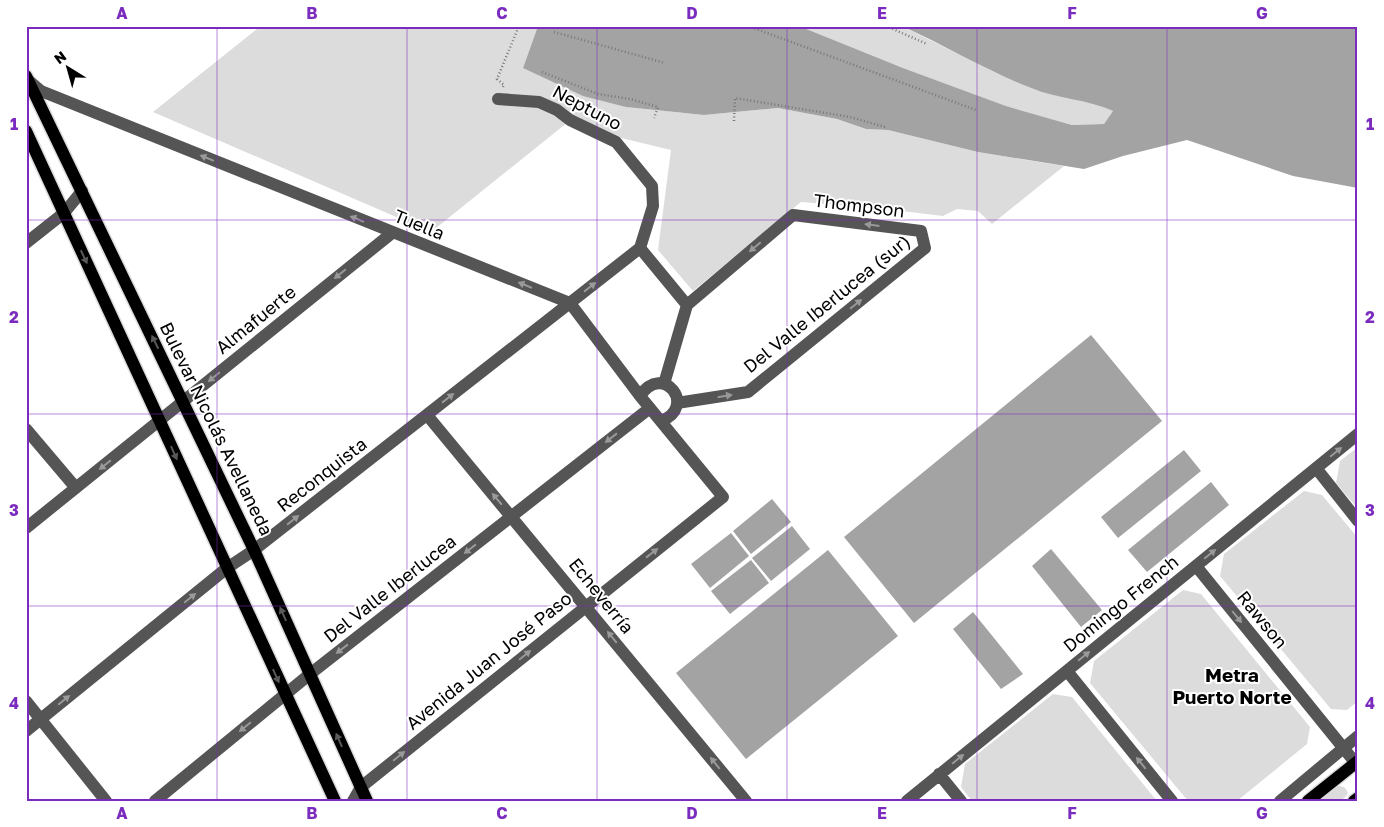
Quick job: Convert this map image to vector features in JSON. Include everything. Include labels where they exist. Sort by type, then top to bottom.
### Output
[{"type":"main road","name":"Bulevar Nicolás Avellaneda","points":[[27,78],[254,550],[367,801]]},
{"type":"main road","points":[[26,131],[335,801]]},
{"type":"main road","points":[[1308,801],[1357,763]]},
{"type":"main road","points":[[1354,801],[1358,798]]},
{"type":"street","name":"Tuella","points":[[27,78],[42,91],[570,303]]},
{"type":"street","name":"Neptuno","points":[[498,99],[539,102],[557,110],[570,120],[616,142],[652,186],[653,206],[640,248]]},
{"type":"street","points":[[26,243],[64,213],[82,191]]},
{"type":"street","name":"Thompson","points":[[687,305],[792,215],[921,231]]},
{"type":"street","name":"Del Valle Iberlucea (sur)","points":[[677,403],[748,392],[925,248],[921,231]]},
{"type":"street","name":"Almafuerte","points":[[26,528],[392,233]]},
{"type":"street","points":[[640,248],[687,305],[664,384]]},
{"type":"street","name":"Reconquista","points":[[26,731],[227,568],[254,550],[640,248]]},
{"type":"street","points":[[570,303],[640,396],[661,421],[669,418],[675,412],[677,403],[674,391],[664,384],[654,383],[645,388],[640,396]]},
{"type":"street","name":"Del Valle Iberlucea","points":[[155,801],[310,674],[650,408]]},
{"type":"street","name":"Echeverría","points":[[427,414],[746,801]]},
{"type":"street","name":"Avenida Juan José Paso","points":[[353,801],[360,787],[723,497],[661,421]]},
{"type":"street","points":[[26,429],[76,488]]},
{"type":"street","name":"Domingo French","points":[[906,801],[1358,434]]},
{"type":"street","points":[[1316,468],[1358,521]]},
{"type":"street","name":"Rawson","points":[[1196,566],[1357,763]]},
{"type":"street","points":[[1067,671],[1172,801]]},
{"type":"street","points":[[26,701],[106,801]]},
{"type":"street","points":[[1280,801],[1358,736]]},
{"type":"street","points":[[939,774],[961,801]]},
{"type":"path","points":[[498,99],[504,85],[497,79],[518,26]]},
{"type":"path","points":[[748,26],[976,110]]},
{"type":"path","points":[[886,26],[927,44]]},
{"type":"path","points":[[554,32],[665,63]]},
{"type":"path","points":[[542,72],[598,94],[630,99],[658,107],[654,118]]},
{"type":"path","points":[[734,121],[735,98],[841,115],[885,127]]},
{"type":"shaded area","points":[[253,26],[538,26],[523,68],[626,107],[704,115],[778,108],[837,119],[866,129],[888,130],[978,152],[1064,166],[992,224],[978,211],[957,209],[943,216],[801,202],[693,291],[658,250],[671,150],[617,137],[573,118],[431,232],[153,112],[257,29]]},
{"type":"shaded area","points":[[538,26],[685,26],[698,29],[702,26],[799,26],[903,68],[1006,106],[1072,125],[1104,124],[1113,111],[1031,88],[998,74],[902,26],[1358,26],[1358,188],[1293,176],[1187,140],[1123,156],[1084,169],[978,152],[888,130],[866,129],[837,119],[778,108],[704,115],[626,107],[583,96],[523,68]]},
{"type":"shaded area","points":[[799,26],[902,26],[992,71],[1033,89],[1094,103],[1113,111],[1104,124],[1072,125],[1006,106],[903,68]]},
{"type":"shaded area","points":[[1091,335],[1162,421],[914,623],[844,537]]},
{"type":"shaded area","points":[[1358,447],[1358,509],[1336,483],[1340,461]]},
{"type":"shaded area","points":[[1184,450],[1201,471],[1118,538],[1101,517]]},
{"type":"shaded area","points":[[1211,482],[1229,505],[1147,572],[1128,550]]},
{"type":"shaded area","points":[[1304,491],[1322,495],[1358,538],[1358,701],[1347,710],[1331,709],[1220,576],[1224,554]]},
{"type":"shaded area","points":[[772,499],[791,522],[751,554],[733,531]]},
{"type":"shaded area","points":[[792,526],[810,549],[771,581],[752,558]]},
{"type":"shaded area","points":[[731,533],[749,556],[710,588],[691,564]]},
{"type":"shaded area","points":[[1051,549],[1102,610],[1081,627],[1032,566]]},
{"type":"shaded area","points":[[828,550],[898,636],[746,759],[676,673]]},
{"type":"shaded area","points":[[751,560],[769,583],[730,614],[711,591]]},
{"type":"shaded area","points":[[1183,590],[1201,594],[1310,727],[1307,744],[1237,801],[1188,801],[1090,683],[1094,661]]},
{"type":"shaded area","points":[[973,612],[1023,674],[1001,689],[953,629]]},
{"type":"shaded area","points":[[1053,694],[1072,697],[1157,801],[972,801],[961,787],[965,764]]},
{"type":"shaded area","points":[[1337,786],[1344,787],[1348,793],[1346,797],[1335,801],[1318,801]]},
{"type":"district","name":"Metra Puerto Norte","points":[[1232,686]]}]
